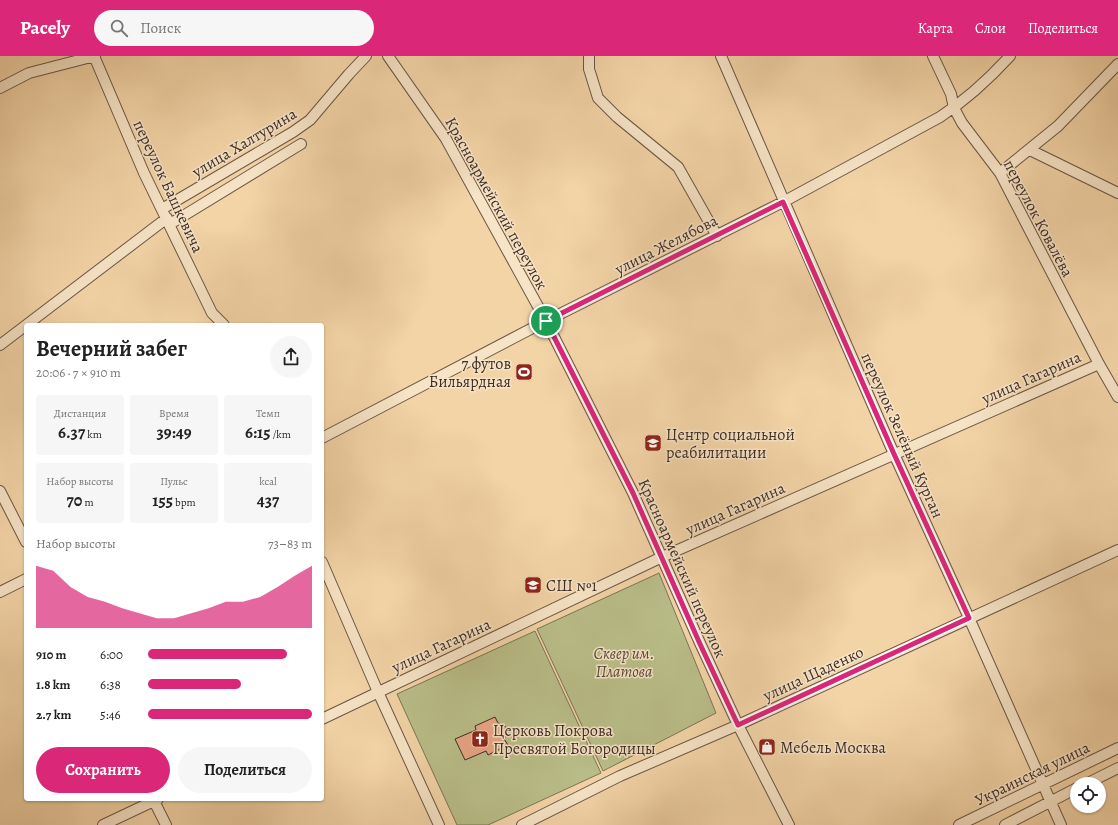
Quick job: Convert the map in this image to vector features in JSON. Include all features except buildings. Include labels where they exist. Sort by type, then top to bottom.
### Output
[{"type":"street","name":"переулок Башкевича","points":[[94,56],[144,174],[212,313],[222,323]]},
{"type":"street","points":[[0,88],[29,73],[94,56]]},
{"type":"street","name":"улица Халтурина","points":[[29,323],[166,217],[310,120],[366,56]]},
{"type":"street","name":"Красноармейский переулок","points":[[388,56],[446,139],[546,321],[633,493],[700,644],[738,725],[790,825]]},
{"type":"street","points":[[589,56],[589,69],[598,98],[617,117],[678,167],[717,236]]},
{"type":"street","name":"переулок Зелёный Курган","points":[[721,56],[783,202],[894,454],[1044,784],[1061,825]]},
{"type":"street","name":"переулок Ковалёва","points":[[933,56],[951,94],[954,108],[962,123],[1000,173],[1099,364],[1118,396]]},
{"type":"street","name":"улица Желябова","points":[[324,437],[546,321],[783,202],[940,117],[954,108],[981,86],[1010,56]]},
{"type":"street","points":[[1000,173],[1058,126],[1118,64]]},
{"type":"street","points":[[166,217],[301,144]]},
{"type":"street","points":[[1030,150],[1118,193]]},
{"type":"street","name":"улица Халтурина","points":[[0,345],[24,326]]},
{"type":"street","name":"улица Гагарина","points":[[324,718],[662,556],[1099,364]]},
{"type":"street","points":[[0,491],[24,538]]},
{"type":"street","name":"улица Щаденко","points":[[522,825],[620,776],[738,725],[1118,550]]},
{"type":"street","points":[[324,567],[378,692],[439,825]]},
{"type":"street","points":[[0,592],[24,580]]},
{"type":"street","name":"Украинская улица","points":[[959,825],[1118,748]]},
{"type":"street","name":"Украинская улица","points":[[1100,777],[1118,768]]},
{"type":"street","name":"Украинская улица","points":[[1005,825],[1070,792]]},
{"type":"street","points":[[103,825],[154,801]]},
{"type":"street","points":[[156,801],[166,825]]},
{"type":"green space","name":"Сквер им. Платова","points":[[659,573],[716,713],[603,771],[537,629]]},
{"type":"green space","points":[[535,631],[601,773],[488,825],[457,825],[397,694]]},
{"type":"place","name":"7 футов Бильярдная","points":[[524,372]]},
{"type":"place","name":"Центр социальной реабилитации","points":[[653,443]]},
{"type":"place","name":"СШ №1","points":[[533,585]]},
{"type":"place","name":"Церковь Покрова Пресвятой Богородицы","points":[[480,739]]},
{"type":"place","name":"Мебель Москва","points":[[767,747]]},
{"type":"route","points":[[783,202],[894,454],[969,618],[738,725],[700,644],[633,493],[546,321],[783,202]]}]
